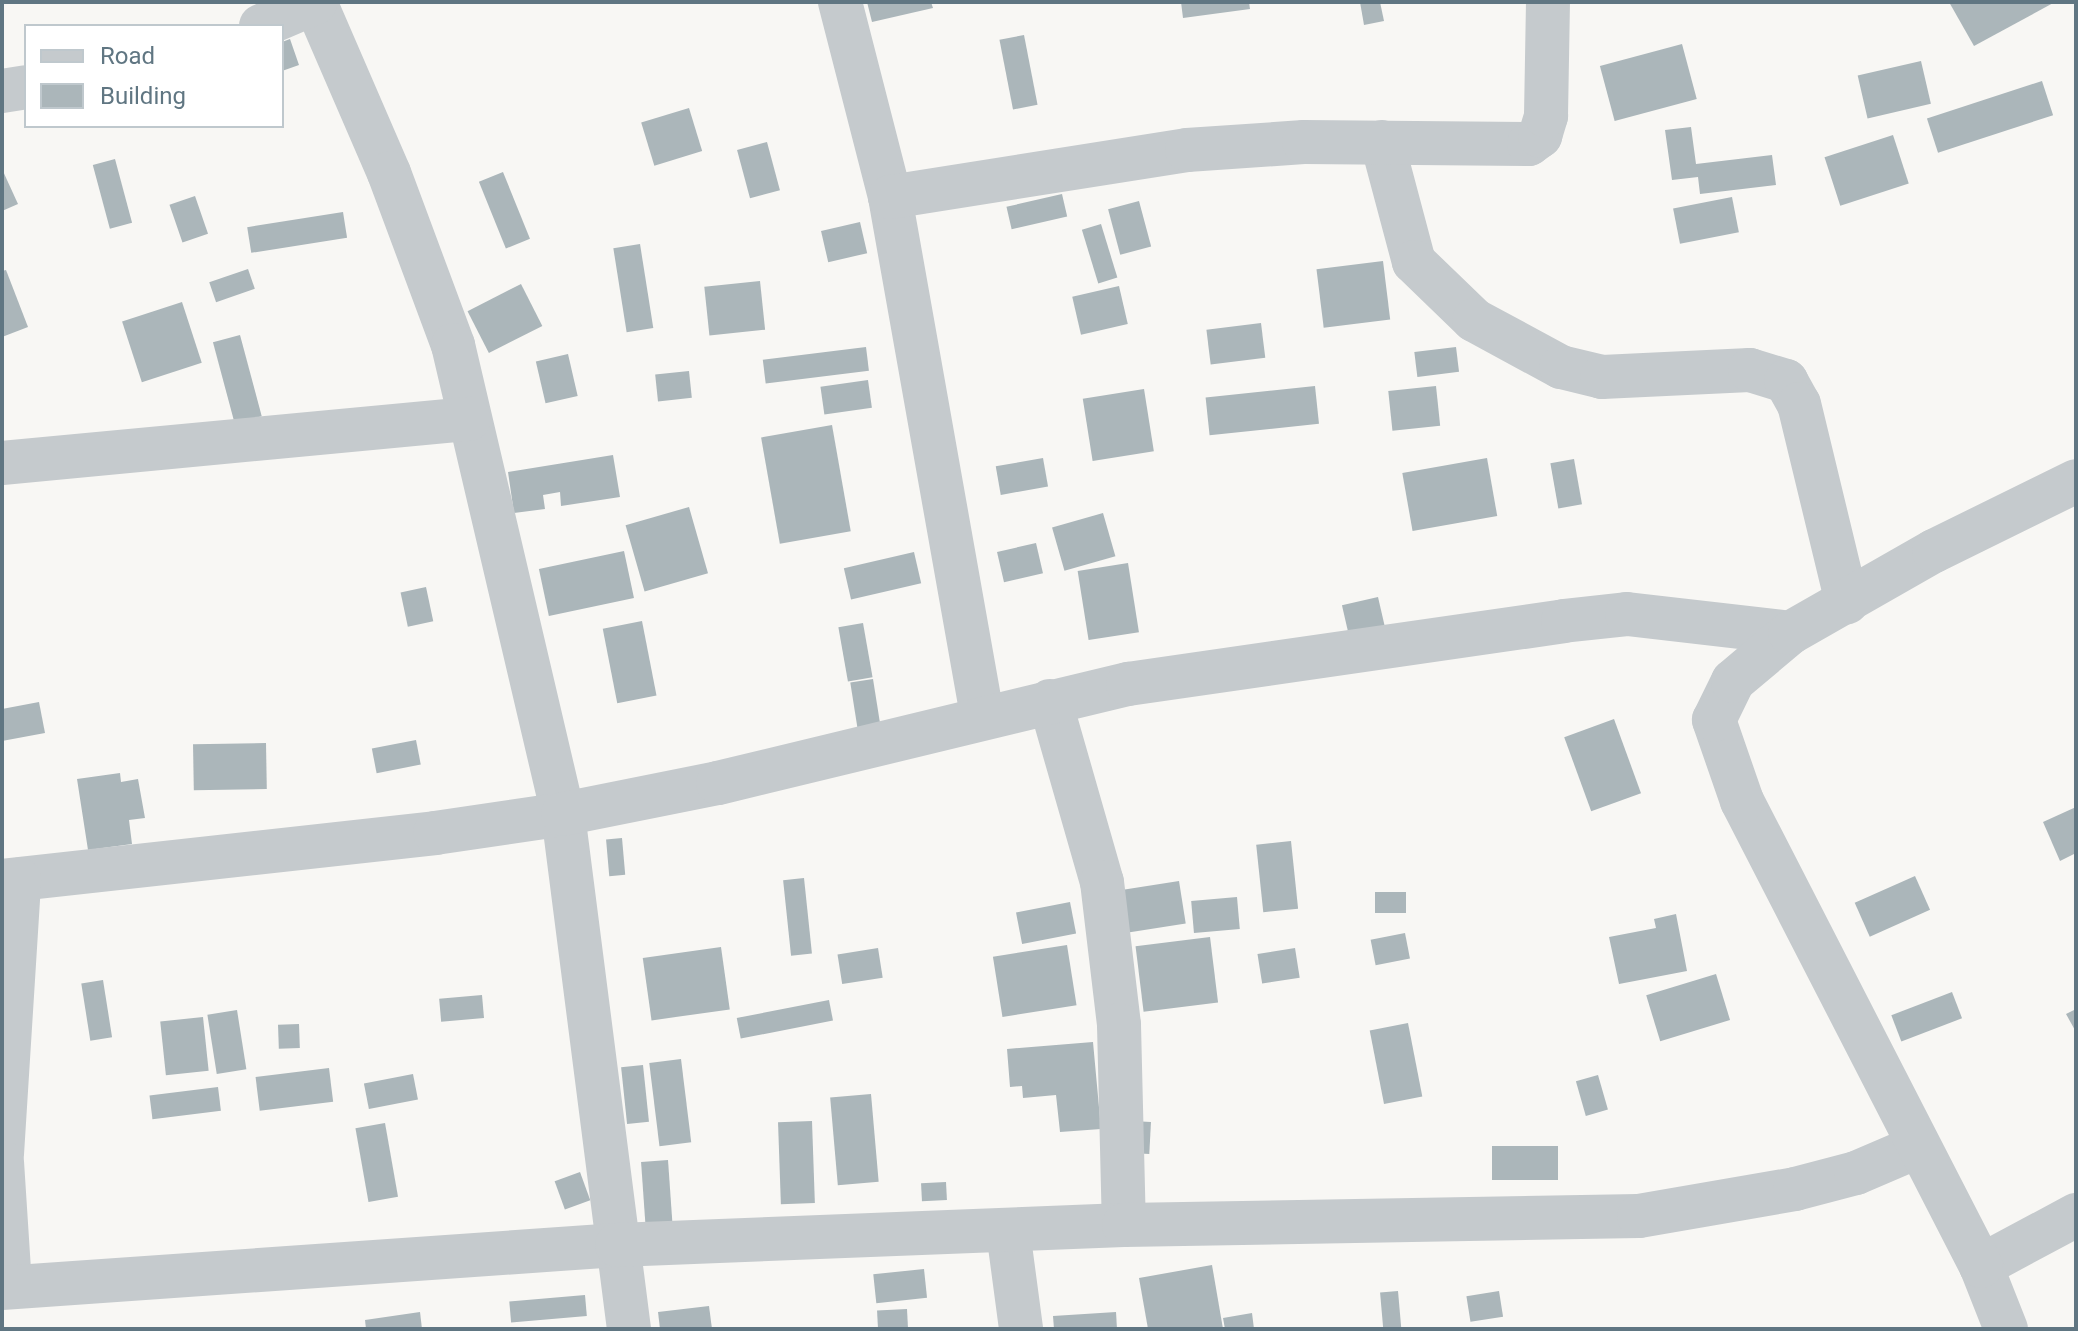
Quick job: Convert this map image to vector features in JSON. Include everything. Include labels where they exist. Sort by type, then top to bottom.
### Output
[{"type":"street","points":[[266,24],[315,2],[427,268],[453,345],[563,814],[629,1329]]},
{"type":"street","points":[[840,2],[890,197],[982,715]]},
{"type":"street","points":[[890,197],[1187,150],[1382,142],[1515,146],[1540,136],[1551,52],[1548,2]]},
{"type":"street","points":[[2,91],[24,87]]},
{"type":"street","points":[[1382,142],[1414,262],[1474,320],[1561,367],[1602,377],[1750,370],[1786,381],[1799,404],[1847,602]]},
{"type":"street","points":[[2,463],[469,419]]},
{"type":"street","points":[[2006,1329],[1981,1266],[1917,1147],[1742,801],[1715,735],[1721,697],[1790,633],[2076,481]]},
{"type":"street","points":[[2,1154],[10,881],[420,835],[563,814],[718,783],[982,715],[1128,684],[1627,614],[1790,633]]},
{"type":"street","points":[[1050,701],[1102,882],[1119,1025],[1124,1225]]},
{"type":"street","points":[[2,1162],[6,1287],[617,1245],[1124,1225],[1639,1216],[1795,1189],[1856,1173],[1917,1147]]},
{"type":"street","points":[[1981,1266],[2076,1215]]},
{"type":"street","points":[[1008,1231],[1021,1329]]},
{"type":"building","points":[[867,2],[931,2],[933,8],[872,22]]},
{"type":"building","points":[[1181,2],[1249,2],[1250,9],[1183,18]]},
{"type":"building","points":[[1360,2],[1380,2],[1384,21],[1364,25]]},
{"type":"building","points":[[1949,2],[2055,2],[1974,46]]},
{"type":"building","points":[[1024,35],[1038,105],[1013,109],[999,40]]},
{"type":"building","points":[[290,39],[299,65],[284,70],[284,41]]},
{"type":"building","points":[[1682,44],[1697,99],[1615,121],[1600,66]]},
{"type":"building","points":[[1921,61],[1931,104],[1868,118],[1858,76]]},
{"type":"building","points":[[2042,81],[2053,115],[1938,153],[1927,118]]},
{"type":"building","points":[[689,108],[702,151],[654,166],[641,123]]},
{"type":"building","points":[[1691,127],[1696,164],[1772,155],[1776,185],[1700,194],[1698,177],[1672,180],[1665,130]]},
{"type":"building","points":[[1893,135],[1909,184],[1840,206],[1825,157]]},
{"type":"building","points":[[767,142],[780,190],[750,198],[737,150]]},
{"type":"building","points":[[115,159],[132,223],[110,229],[93,165]]},
{"type":"building","points":[[2,169],[18,204],[2,211]]},
{"type":"building","points":[[503,172],[530,239],[506,248],[479,182]]},
{"type":"building","points":[[1062,194],[1067,216],[1012,229],[1006,207]]},
{"type":"building","points":[[195,196],[208,234],[182,243],[169,205]]},
{"type":"building","points":[[1732,197],[1739,232],[1680,244],[1673,208]]},
{"type":"building","points":[[1139,201],[1151,246],[1120,255],[1108,209]]},
{"type":"building","points":[[343,212],[347,238],[251,253],[247,227]]},
{"type":"building","points":[[860,222],[867,253],[828,262],[821,231]]},
{"type":"building","points":[[1101,224],[1117,278],[1098,283],[1082,230]]},
{"type":"building","points":[[640,244],[653,328],[627,332],[613,248]]},
{"type":"building","points":[[1383,261],[1390,320],[1324,328],[1316,269]]},
{"type":"building","points":[[248,269],[255,289],[216,302],[209,282]]},
{"type":"building","points":[[6,270],[28,327],[2,337],[2,271]]},
{"type":"building","points":[[760,281],[765,330],[709,336],[704,287]]},
{"type":"building","points":[[521,284],[542,326],[489,353],[468,311]]},
{"type":"building","points":[[1119,286],[1128,324],[1081,335],[1072,297]]},
{"type":"building","points":[[182,302],[202,363],[142,382],[122,321]]},
{"type":"building","points":[[1261,323],[1265,358],[1211,364],[1206,330]]},
{"type":"building","points":[[240,335],[262,416],[235,423],[213,342]]},
{"type":"building","points":[[866,347],[869,371],[766,383],[763,360]]},
{"type":"building","points":[[1456,347],[1459,372],[1417,377],[1414,352]]},
{"type":"building","points":[[568,354],[578,396],[546,403],[536,361]]},
{"type":"building","points":[[689,371],[692,398],[658,401],[655,375]]},
{"type":"building","points":[[868,380],[872,408],[824,414],[820,387]]},
{"type":"building","points":[[1315,386],[1319,424],[1210,435],[1206,397]]},
{"type":"building","points":[[1436,386],[1440,426],[1392,431],[1388,391]]},
{"type":"building","points":[[1144,389],[1154,451],[1093,461],[1083,399]]},
{"type":"building","points":[[832,425],[851,531],[780,544],[761,438]]},
{"type":"building","points":[[613,455],[620,497],[561,506],[560,492],[543,495],[545,509],[514,513],[508,472]]},
{"type":"building","points":[[1043,458],[1048,487],[1001,495],[996,466]]},
{"type":"building","points":[[1487,458],[1497,516],[1413,531],[1402,473]]},
{"type":"building","points":[[1574,459],[1582,504],[1558,508],[1550,463]]},
{"type":"building","points":[[689,507],[708,573],[645,592],[626,525]]},
{"type":"building","points":[[1103,513],[1115,556],[1064,571],[1052,528]]},
{"type":"building","points":[[1036,543],[1043,573],[1004,582],[997,552]]},
{"type":"building","points":[[624,551],[634,598],[549,616],[539,569]]},
{"type":"building","points":[[914,552],[921,583],[851,599],[844,568]]},
{"type":"building","points":[[1128,563],[1139,632],[1089,640],[1078,571]]},
{"type":"building","points":[[426,587],[433,621],[408,627],[401,592]]},
{"type":"building","points":[[1378,597],[1385,628],[1349,637],[1342,605]]},
{"type":"building","points":[[642,621],[657,696],[617,703],[603,629]]},
{"type":"building","points":[[863,623],[873,677],[848,682],[838,627]]},
{"type":"building","points":[[873,679],[881,729],[858,733],[850,683]]},
{"type":"building","points":[[39,702],[45,733],[2,741],[2,709]]},
{"type":"building","points":[[1614,719],[1641,793],[1591,811],[1564,737]]},
{"type":"building","points":[[416,740],[421,765],[377,773],[372,749]]},
{"type":"building","points":[[266,743],[267,789],[194,790],[193,744]]},
{"type":"building","points":[[120,773],[121,782],[138,779],[145,818],[129,820],[132,844],[88,850],[77,779]]},
{"type":"building","points":[[2076,807],[2076,853],[2060,861],[2043,822]]},
{"type":"building","points":[[622,838],[625,875],[609,876],[606,839]]},
{"type":"building","points":[[1291,841],[1298,909],[1263,912],[1256,845]]},
{"type":"building","points":[[1915,876],[1930,910],[1870,937],[1855,903]]},
{"type":"building","points":[[804,878],[812,954],[791,956],[783,880]]},
{"type":"building","points":[[1179,881],[1186,923],[1124,933],[1117,891]]},
{"type":"building","points":[[1375,892],[1406,892],[1406,913],[1375,913]]},
{"type":"building","points":[[1237,897],[1240,929],[1194,933],[1191,901]]},
{"type":"building","points":[[1070,902],[1076,933],[1022,944],[1016,912]]},
{"type":"building","points":[[1676,914],[1687,971],[1619,984],[1609,937],[1656,928],[1654,919]]},
{"type":"building","points":[[1405,933],[1410,959],[1376,965],[1371,940]]},
{"type":"building","points":[[1210,937],[1218,1003],[1144,1012],[1136,946]]},
{"type":"building","points":[[1067,945],[1077,1005],[1002,1017],[993,957]]},
{"type":"building","points":[[721,947],[730,1009],[652,1020],[643,958]]},
{"type":"building","points":[[878,948],[883,978],[842,984],[838,954]]},
{"type":"building","points":[[1295,948],[1300,978],[1262,984],[1257,954]]},
{"type":"building","points":[[1716,974],[1730,1020],[1660,1041],[1646,995]]},
{"type":"building","points":[[103,980],[112,1037],[90,1041],[81,983]]},
{"type":"building","points":[[1952,992],[1962,1018],[1901,1041],[1891,1015]]},
{"type":"building","points":[[482,995],[484,1018],[441,1022],[439,999]]},
{"type":"building","points":[[829,1000],[833,1021],[741,1039],[737,1018]]},
{"type":"building","points":[[2076,1009],[2076,1032],[2066,1014]]},
{"type":"building","points":[[237,1010],[246,1069],[217,1074],[207,1015]]},
{"type":"building","points":[[203,1017],[209,1071],[166,1075],[160,1021]]},
{"type":"building","points":[[1408,1023],[1422,1097],[1384,1104],[1370,1030]]},
{"type":"building","points":[[299,1024],[300,1048],[279,1049],[278,1025]]},
{"type":"building","points":[[1093,1042],[1101,1129],[1060,1132],[1056,1095],[1023,1098],[1022,1086],[1010,1087],[1007,1049]]},
{"type":"building","points":[[681,1059],[691,1142],[659,1146],[649,1063]]},
{"type":"building","points":[[643,1065],[649,1122],[627,1124],[621,1067]]},
{"type":"building","points":[[329,1068],[333,1102],[260,1111],[256,1077]]},
{"type":"building","points":[[413,1074],[418,1100],[369,1109],[364,1084]]},
{"type":"building","points":[[1598,1075],[1608,1110],[1586,1116],[1576,1081]]},
{"type":"building","points":[[218,1087],[221,1111],[152,1119],[150,1095]]},
{"type":"building","points":[[871,1094],[879,1182],[838,1185],[830,1098]]},
{"type":"building","points":[[812,1121],[815,1203],[781,1204],[778,1122]]},
{"type":"building","points":[[1132,1121],[1151,1122],[1149,1154],[1130,1153]]},
{"type":"building","points":[[385,1123],[398,1197],[368,1202],[355,1128]]},
{"type":"building","points":[[1492,1146],[1558,1146],[1558,1180],[1492,1180]]},
{"type":"building","points":[[668,1160],[672,1223],[645,1225],[641,1162]]},
{"type":"building","points":[[580,1172],[590,1200],[565,1209],[555,1181]]},
{"type":"building","points":[[946,1182],[947,1200],[922,1201],[921,1183]]},
{"type":"building","points":[[1212,1265],[1223,1329],[1148,1329],[1139,1278]]},
{"type":"building","points":[[924,1269],[927,1298],[876,1303],[873,1274]]},
{"type":"building","points":[[1398,1291],[1401,1329],[1383,1329],[1380,1293]]},
{"type":"building","points":[[1499,1291],[1503,1317],[1470,1322],[1466,1296]]},
{"type":"building","points":[[585,1295],[587,1316],[511,1323],[509,1302]]},
{"type":"building","points":[[709,1306],[712,1329],[660,1329],[658,1312]]},
{"type":"building","points":[[907,1309],[908,1329],[878,1329],[877,1311]]},
{"type":"building","points":[[420,1312],[422,1329],[366,1329],[365,1320]]},
{"type":"building","points":[[1116,1312],[1117,1329],[1054,1329],[1053,1316]]},
{"type":"building","points":[[1252,1313],[1254,1329],[1225,1329],[1223,1318]]}]
